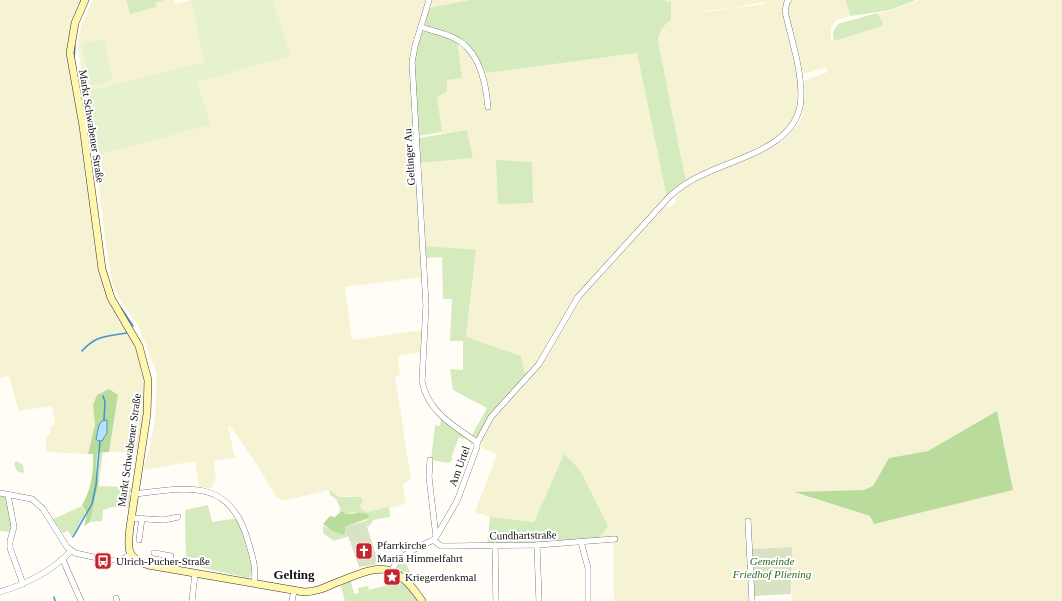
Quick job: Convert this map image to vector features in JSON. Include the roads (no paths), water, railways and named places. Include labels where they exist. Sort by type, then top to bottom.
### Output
[{"type":"main road","name":"Markt Schwabener Straße","points":[[85,0],[75,23],[70,53],[101,262],[105,282],[111,298],[139,346],[148,380],[147,414],[131,518],[129,545],[131,554]]},
{"type":"main road","points":[[131,554],[140,563],[294,591],[308,592],[320,590],[374,569],[392,571],[410,584],[422,601]]},
{"type":"street","name":"Geltinger Au","points":[[426,316],[420,183],[412,70],[415,46],[429,0]]},
{"type":"street","points":[[477,443],[491,416],[539,364],[578,297],[669,197],[683,185],[700,175],[774,143],[787,133],[794,124],[800,112],[801,95],[785,11],[789,0]]},
{"type":"street","points":[[422,27],[454,37],[467,48],[483,75],[488,107]]},
{"type":"street","name":"Am Urtel","points":[[426,316],[422,376],[425,392],[430,403],[441,416],[477,443],[476,452],[457,500],[434,538]]},
{"type":"street","points":[[392,571],[396,563],[401,558],[434,538],[429,477],[430,460]]},
{"type":"street","points":[[134,494],[200,490],[214,493],[222,499],[240,520],[247,536],[253,563],[254,583]]},
{"type":"street","points":[[0,493],[32,499],[43,509],[71,551],[80,555],[109,560],[121,560],[131,554]]},
{"type":"street","points":[[8,495],[14,527],[10,541],[10,548],[23,584]]},
{"type":"street","points":[[131,518],[164,520],[178,517]]},
{"type":"street","points":[[139,540],[142,518]]},
{"type":"street","points":[[748,521],[752,601]]},
{"type":"street","name":"Cundhartstraße","points":[[434,538],[441,546],[537,546],[615,539]]},
{"type":"street","points":[[581,542],[588,568],[588,601]]},
{"type":"street","points":[[495,545],[496,601]]},
{"type":"street","points":[[537,546],[539,601]]},
{"type":"street","points":[[0,592],[23,584],[63,560],[71,551]]},
{"type":"street","points":[[154,553],[172,556],[170,568]]},
{"type":"street","points":[[63,560],[81,601]]},
{"type":"street","points":[[192,601],[195,573]]},
{"type":"street","points":[[292,601],[294,591]]},
{"type":"water","points":[[107,420],[107,433],[102,441],[98,441],[96,439],[99,425],[102,421]]},
{"type":"waterway","points":[[74,58],[75,46]]},
{"type":"waterway","points":[[121,308],[133,326]]},
{"type":"waterway","points":[[82,351],[97,339],[127,333]]},
{"type":"waterway","points":[[103,396],[105,402],[104,420]]},
{"type":"waterway","points":[[73,537],[92,504],[96,485],[100,441]]},
{"type":"waterway","points":[[54,597],[55,601]]},
{"type":"place","name":"Pfarrkirche Mariä Himmelfahrt","points":[[364,551]]},
{"type":"place","name":"Ulrich-Pucher-Straße","points":[[103,561]]},
{"type":"place","name":"Kriegerdenkmal","points":[[392,577]]},
{"type":"district","name":"Gelting","points":[[294,574]]},
{"type":"park label","name":"Gemeinde Friedhof Pliening","points":[[772,567]]}]
